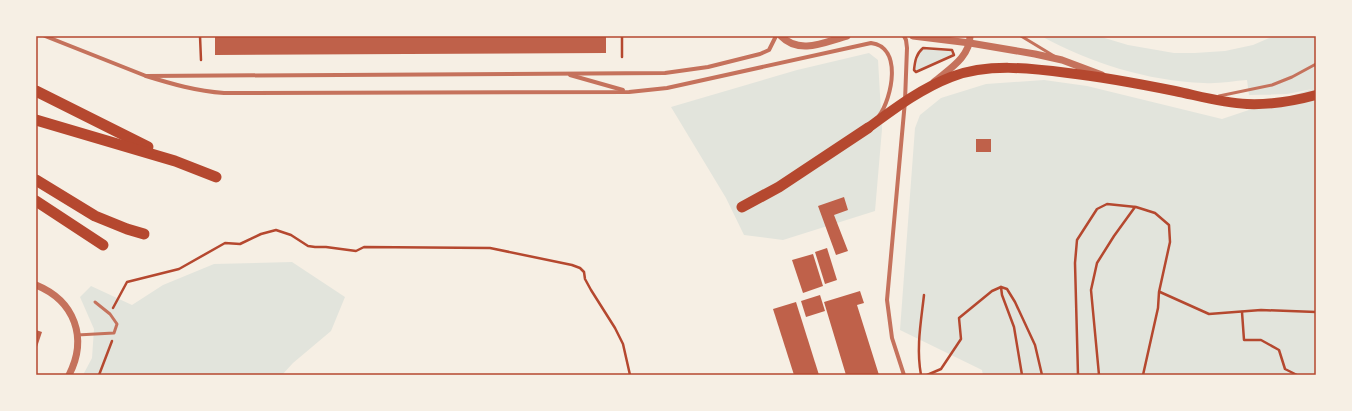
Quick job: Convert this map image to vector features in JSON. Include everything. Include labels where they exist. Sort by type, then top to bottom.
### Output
[{"type":"highway","points":[[36,91],[175,161]]},
{"type":"highway","points":[[36,120],[175,161],[216,177]]},
{"type":"highway","points":[[742,207],[779,187],[868,128]]},
{"type":"highway","points":[[36,180],[95,216],[121,227],[144,234]]},
{"type":"highway","points":[[36,201],[103,245]]},
{"type":"main road","points":[[868,128],[905,101],[926,88],[951,77],[992,68],[1037,70],[1109,78],[1234,103],[1257,104],[1283,102],[1316,95]]},
{"type":"street","points":[[45,36],[146,76],[182,87],[217,92],[629,92],[667,88],[866,43],[874,43],[881,46],[886,51],[890,59],[891,86],[884,108],[868,128]]},
{"type":"street","points":[[146,76],[665,73],[697,69],[760,54],[769,50],[776,36]]},
{"type":"street","points":[[781,36],[791,44],[800,46],[810,46],[847,36]]},
{"type":"street","points":[[904,36],[907,48],[905,101],[887,300],[892,338],[904,375]]},
{"type":"street","points":[[913,36],[970,39],[1062,60],[1109,78]]},
{"type":"street","points":[[926,88],[961,58],[966,52],[970,39]]},
{"type":"street","points":[[566,74],[629,92]]},
{"type":"street","points":[[36,286],[54,295],[64,304],[73,318],[77,335],[77,352],[68,375]]},
{"type":"lane","points":[[1021,36],[1062,60]]},
{"type":"lane","points":[[1209,98],[1272,85],[1292,77],[1316,64]]},
{"type":"lane","points":[[77,335],[114,333],[117,324],[110,314],[95,302]]},
{"type":"path","points":[[200,36],[201,60]]},
{"type":"path","points":[[622,36],[622,57]]},
{"type":"path","points":[[923,48],[953,51],[954,55],[952,57],[923,70],[916,72],[914,70],[918,53],[923,48]]},
{"type":"path","points":[[1078,375],[1075,263],[1077,240],[1097,209],[1107,204],[1136,207],[1155,213],[1169,225],[1170,242],[1159,292],[1158,308],[1143,375]]},
{"type":"path","points":[[1099,375],[1091,290],[1097,263],[1114,236],[1136,207]]},
{"type":"path","points":[[110,314],[117,298],[127,282],[179,270],[225,243],[240,244],[261,234],[276,230],[291,235],[308,246],[356,251],[364,247],[490,248],[580,268],[584,272],[585,279],[591,290],[616,328],[623,344],[630,375]]},
{"type":"path","points":[[927,375],[941,369],[961,340],[959,318],[992,291],[1001,286]]},
{"type":"path","points":[[1001,286],[1002,295],[1014,327],[1022,375]]},
{"type":"path","points":[[1001,286],[1007,289],[1015,302],[1035,345],[1042,375]]},
{"type":"path","points":[[1159,292],[1209,314],[1261,310],[1316,312]]},
{"type":"path","points":[[921,375],[918,360],[918,340],[924,295]]},
{"type":"path","points":[[1242,312],[1244,340],[1261,340],[1279,350],[1285,369],[1297,375]]},
{"type":"path","points":[[99,375],[114,333]]},
{"type":"shaded area","points":[[1041,36],[1098,36],[1128,45],[1174,53],[1195,53],[1225,51],[1253,45],[1274,36],[1316,36],[1316,375],[983,375],[982,370],[900,330],[915,128],[920,115],[941,98],[986,84],[1044,80],[1087,86],[1222,119],[1312,89],[1287,94],[1249,95],[1247,80],[1209,83],[1183,82],[1162,79],[1120,69],[1100,62],[1060,46]]},
{"type":"shaded area","points":[[924,49],[951,51],[953,55],[917,71],[915,70],[917,58],[919,52]]},
{"type":"shaded area","points":[[869,53],[878,60],[882,129],[875,211],[783,240],[744,235],[726,198],[671,107],[797,70]]},
{"type":"shaded area","points":[[292,262],[345,297],[331,331],[293,363],[282,375],[83,375],[92,358],[94,329],[80,297],[91,286],[132,305],[163,285],[214,264]]},
{"type":"building","points":[[215,36],[606,36],[606,53],[215,55]]},
{"type":"building","points":[[976,139],[991,139],[991,152],[976,152]]},
{"type":"building","points":[[844,197],[848,210],[834,215],[848,251],[836,255],[818,206]]},
{"type":"building","points":[[827,248],[837,280],[825,284],[815,252]]},
{"type":"building","points":[[813,254],[823,286],[803,293],[792,260]]},
{"type":"building","points":[[860,291],[864,303],[857,305],[879,375],[846,375],[824,302]]},
{"type":"building","points":[[820,295],[825,311],[806,317],[801,301]]},
{"type":"building","points":[[796,302],[819,375],[794,375],[773,309]]},
{"type":"building","points":[[36,330],[42,332],[36,350]]}]
